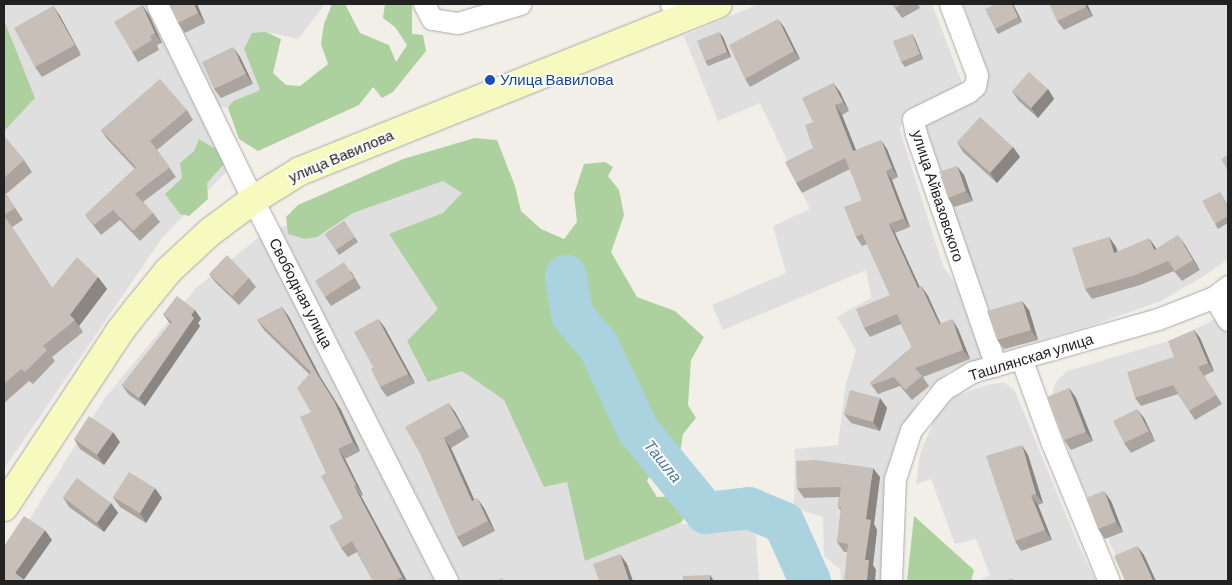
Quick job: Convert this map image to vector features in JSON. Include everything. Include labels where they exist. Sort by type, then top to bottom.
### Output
[{"type":"main road","name":"улица Вавилова","points":[[4,507],[130,319],[182,258],[210,232],[253,200],[300,171],[677,10],[718,4]]},
{"type":"street","name":"Свободная улица","points":[[157,4],[253,200],[447,581]]},
{"type":"street","points":[[424,4],[432,19],[458,23],[520,4]]},
{"type":"street","name":"улица Айвазовского","points":[[950,4],[977,76],[975,86],[968,92],[913,119],[922,153],[996,366]]},
{"type":"street","points":[[1221,291],[1228,320]]},
{"type":"street","name":"Ташлянская улица","points":[[891,581],[895,479],[911,430],[944,389],[972,372],[1158,318],[1221,291]]},
{"type":"street","points":[[1022,358],[1056,452],[1109,581]]},
{"type":"shaded area","points":[[4,4],[148,4],[227,171],[162,238],[4,469]]},
{"type":"shaded area","points":[[169,4],[325,4],[298,39],[266,32],[244,49],[260,90],[233,101],[228,108],[217,106]]},
{"type":"shaded area","points":[[758,4],[932,4],[963,85],[904,113],[900,131],[943,266],[963,295],[985,357],[948,372],[923,394],[895,443],[886,495],[882,581],[841,581],[840,569],[824,556],[823,517],[794,508],[795,449],[838,445],[845,387],[856,350],[837,317],[871,298],[866,270],[723,330],[712,305],[786,273],[773,226],[810,209],[760,103],[718,121],[684,36]]},
{"type":"shaded area","points":[[963,4],[1228,4],[1228,259],[1204,276],[1161,301],[1093,325],[1000,352],[924,122],[985,91],[987,70]]},
{"type":"shaded area","points":[[455,166],[623,519],[695,525],[755,524],[759,581],[4,581],[4,560],[104,399],[195,289],[259,237],[370,190]]},
{"type":"shaded area","points":[[1220,317],[1228,332],[1228,581],[1128,581],[1073,466],[1052,394],[1055,383],[1067,371],[1172,340]]},
{"type":"shaded area","points":[[1004,382],[1015,391],[1078,544],[1096,581],[978,581],[990,575],[976,539],[955,544],[931,479],[916,484],[920,454],[936,415],[954,396],[987,385]]},
{"type":"green space","points":[[332,4],[345,4],[360,33],[389,45],[396,62],[407,45],[395,27],[383,18],[385,4],[412,4],[412,34],[423,35],[426,51],[393,92],[382,98],[373,87],[359,105],[258,151],[239,139],[228,108],[233,101],[260,90],[244,49],[252,33],[266,32],[281,39],[273,73],[286,85],[300,86],[328,64],[321,44],[324,24]]},
{"type":"green space","points":[[4,20],[35,98],[4,131]]},
{"type":"green space","points":[[475,138],[497,140],[515,186],[521,211],[541,229],[564,239],[577,222],[574,194],[584,164],[605,162],[613,167],[608,176],[619,190],[624,215],[611,252],[637,297],[675,311],[704,337],[691,360],[688,405],[696,418],[683,434],[680,453],[657,461],[647,481],[657,497],[690,496],[682,522],[585,561],[567,482],[544,487],[504,400],[462,371],[428,382],[407,341],[438,309],[389,234],[443,213],[462,193],[443,181],[353,213],[317,237],[305,239],[288,234],[286,217],[298,205],[403,159]]},
{"type":"green space","points":[[199,139],[219,151],[225,163],[207,183],[208,199],[189,216],[180,214],[165,194],[182,178],[180,163],[194,151]]},
{"type":"green space","points":[[914,516],[974,570],[971,581],[907,581]]},
{"type":"building","points":[[169,4],[194,4],[198,13],[178,23]]},
{"type":"building","points":[[892,4],[903,4],[895,8]]},
{"type":"building","points":[[996,4],[1012,4],[1018,17],[995,29],[985,9]]},
{"type":"building","points":[[1049,4],[1085,4],[1086,7],[1057,21]]},
{"type":"building","points":[[142,5],[155,33],[150,36],[152,40],[132,52],[114,22]]},
{"type":"building","points":[[53,6],[75,45],[35,67],[14,28]]},
{"type":"building","points":[[778,19],[794,51],[745,79],[729,45]]},
{"type":"building","points":[[719,32],[727,52],[705,61],[697,41]]},
{"type":"building","points":[[912,34],[920,54],[901,62],[893,41]]},
{"type":"building","points":[[233,47],[246,74],[214,89],[202,62]]},
{"type":"building","points":[[1029,72],[1048,89],[1031,108],[1012,91]]},
{"type":"building","points":[[160,79],[187,110],[150,141],[170,167],[135,194],[153,213],[133,231],[113,210],[94,225],[85,215],[136,167],[101,130]]},
{"type":"building","points":[[833,83],[843,102],[835,105],[853,151],[881,140],[892,168],[886,171],[904,218],[889,224],[918,288],[921,286],[939,324],[952,319],[963,350],[915,368],[922,376],[905,390],[894,377],[872,385],[870,383],[912,347],[897,314],[864,328],[856,309],[890,295],[862,234],[856,237],[844,207],[862,200],[845,158],[796,183],[785,162],[813,148],[805,125],[813,122],[802,98]]},
{"type":"building","points":[[980,117],[1013,147],[990,173],[957,142]]},
{"type":"building","points":[[4,136],[24,160],[4,178]]},
{"type":"building","points":[[1228,155],[1228,171],[1221,159]]},
{"type":"building","points":[[957,166],[966,191],[948,198],[939,172]]},
{"type":"building","points":[[4,191],[15,208],[4,215]]},
{"type":"building","points":[[1220,192],[1228,208],[1228,216],[1215,224],[1202,201]]},
{"type":"building","points":[[4,215],[52,288],[77,257],[98,277],[70,315],[75,320],[43,346],[47,350],[25,372],[21,369],[4,384]]},
{"type":"building","points":[[344,221],[355,237],[336,250],[325,234]]},
{"type":"building","points":[[1178,235],[1193,260],[1175,271],[1168,261],[1133,276],[1085,289],[1072,248],[1109,237],[1114,253],[1149,238],[1154,250]]},
{"type":"building","points":[[227,255],[249,278],[232,296],[209,274]]},
{"type":"building","points":[[344,262],[354,278],[325,297],[315,281]]},
{"type":"building","points":[[177,296],[195,310],[191,315],[194,318],[139,398],[122,385],[172,322],[163,314]]},
{"type":"building","points":[[1022,301],[1031,330],[997,340],[987,311]]},
{"type":"building","points":[[282,307],[314,369],[334,401],[353,442],[338,449],[356,485],[354,486],[402,577],[394,581],[373,581],[352,541],[341,548],[329,526],[343,518],[321,476],[326,473],[300,417],[311,412],[297,388],[311,372],[257,320]]},
{"type":"building","points":[[378,319],[408,374],[380,387],[371,369],[373,367],[354,332]]},
{"type":"building","points":[[1194,330],[1208,363],[1198,367],[1216,395],[1189,411],[1173,385],[1135,398],[1127,372],[1174,357],[1168,341]]},
{"type":"building","points":[[1069,388],[1086,432],[1064,440],[1047,397]]},
{"type":"building","points":[[850,390],[880,398],[873,422],[844,414]]},
{"type":"building","points":[[448,403],[462,427],[444,438],[472,501],[477,498],[488,521],[457,537],[421,455],[405,427]]},
{"type":"building","points":[[1137,409],[1149,431],[1124,443],[1113,421]]},
{"type":"building","points":[[89,416],[113,432],[97,455],[74,439]]},
{"type":"building","points":[[1022,445],[1036,494],[1031,495],[1045,530],[1015,541],[986,456]]},
{"type":"building","points":[[816,460],[873,468],[866,519],[871,520],[865,560],[869,560],[867,581],[844,581],[848,544],[837,542],[841,507],[838,507],[841,487],[797,488],[796,461]]},
{"type":"building","points":[[129,472],[155,488],[140,513],[113,497]]},
{"type":"building","points":[[77,478],[111,503],[97,523],[63,497]]},
{"type":"building","points":[[1104,491],[1116,522],[1098,529],[1086,498]]},
{"type":"building","points":[[24,516],[45,530],[15,573],[26,581],[4,581],[4,546]]},
{"type":"building","points":[[1137,546],[1153,581],[1125,581],[1114,556]]},
{"type":"building","points":[[620,554],[629,581],[599,581],[593,564]]},
{"type":"building","points":[[710,575],[710,581],[683,581],[683,576]]},
{"type":"waterway","name":"Ташла","points":[[566,276],[572,315],[598,345],[638,430],[706,513],[749,508],[784,523],[810,581]]},
{"type":"place","name":"Улица Вавилова","points":[[490,80]]}]
